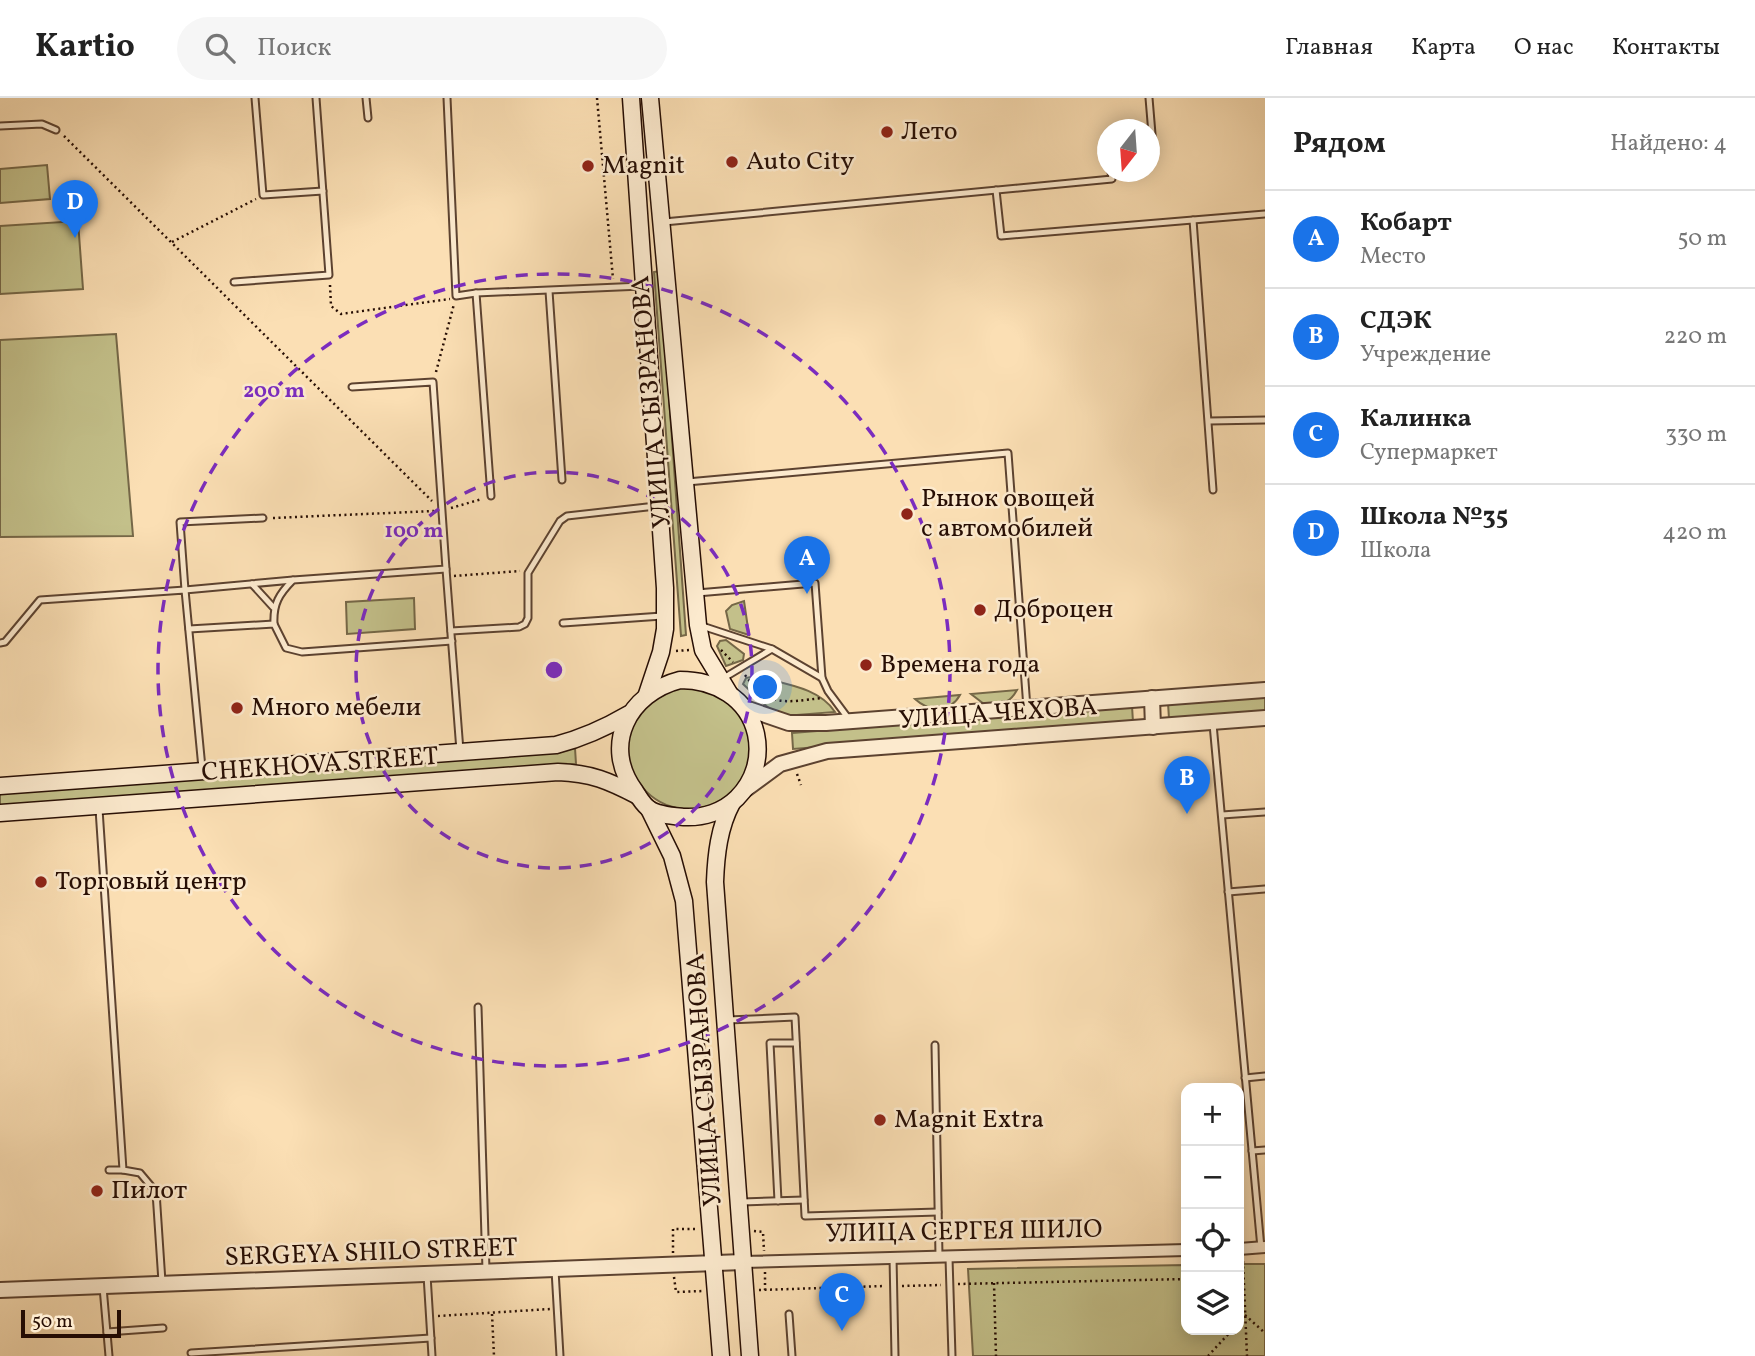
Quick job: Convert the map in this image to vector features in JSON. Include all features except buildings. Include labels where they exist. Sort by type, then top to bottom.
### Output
[{"type":"main road","name":"УЛИЦА СЫЗРАНОВА","points":[[631,98],[665,616],[661,652],[647,694]]},
{"type":"main road","name":"УЛИЦА СЫЗРАНОВА","points":[[650,98],[693,593],[704,650],[725,686]]},
{"type":"main road","points":[[640,225],[661,223]]},
{"type":"main road","points":[[695,680],[725,686],[745,708],[754,726],[758,743],[754,772],[744,790],[732,803],[716,813],[695,818],[674,816],[644,803],[628,782],[621,763],[620,742],[629,714],[647,694],[665,684],[695,680]]},
{"type":"main road","name":"CHEKHOVA STREET","points":[[0,786],[568,742],[602,730],[629,714]]},
{"type":"main road","name":"CHEKHOVA STREET","points":[[0,813],[558,772],[583,773],[606,779],[644,803]]},
{"type":"main road","name":"УЛИЦА СЫЗРАНОВА","points":[[644,803],[672,856],[684,901],[721,1356]]},
{"type":"main road","name":"УЛИЦА СЫЗРАНОВА","points":[[732,803],[725,817],[715,864],[750,1356]]},
{"type":"street","name":"УЛИЦА ЧЕХОВА","points":[[745,708],[789,723],[850,721],[1265,690]]},
{"type":"street","points":[[1152,698],[1153,727]]},
{"type":"street","name":"УЛИЦА ЧЕХОВА","points":[[744,790],[767,772],[792,760],[827,751],[1265,718]]},
{"type":"street","points":[[1244,1249],[1263,1247]]},
{"type":"street","name":"УЛИЦА СЕРГЕЯ ШИЛО","points":[[743,1262],[1181,1250]]},
{"type":"street","name":"SERGEYA SHILO STREET","points":[[0,1290],[743,1262]]},
{"type":"lane","points":[[255,98],[263,195],[323,191]]},
{"type":"lane","points":[[234,282],[329,275],[316,98]]},
{"type":"lane","points":[[366,98],[368,118]]},
{"type":"lane","points":[[447,98],[456,296],[645,286]]},
{"type":"lane","points":[[1149,98],[1151,119]]},
{"type":"lane","points":[[0,126],[41,124],[56,130]]},
{"type":"lane","points":[[661,223],[1097,181]]},
{"type":"lane","points":[[996,190],[1001,236],[1265,214]]},
{"type":"lane","points":[[1193,220],[1213,490]]},
{"type":"lane","points":[[549,291],[562,480]]},
{"type":"lane","points":[[476,293],[491,496]]},
{"type":"lane","points":[[352,387],[433,382],[460,751]]},
{"type":"lane","points":[[1209,421],[1265,420]]},
{"type":"lane","points":[[683,482],[1008,453],[1027,708]]},
{"type":"lane","points":[[451,631],[519,627],[525,624],[528,618],[527,580],[530,570],[560,521],[567,516],[659,506]]},
{"type":"lane","points":[[202,771],[180,522],[263,518]]},
{"type":"lane","points":[[0,643],[5,642],[40,600],[293,580],[447,573]]},
{"type":"lane","points":[[293,580],[274,607],[274,624],[286,648],[302,652],[452,641]]},
{"type":"lane","points":[[252,583],[274,607]]},
{"type":"lane","points":[[693,593],[815,583],[822,678],[850,721]]},
{"type":"lane","points":[[563,623],[665,616]]},
{"type":"lane","points":[[189,629],[274,624]]},
{"type":"lane","points":[[698,625],[772,649],[822,678]]},
{"type":"lane","points":[[725,686],[772,649]]},
{"type":"lane","points":[[1213,722],[1263,1247]]},
{"type":"lane","points":[[99,806],[123,1170]]},
{"type":"lane","points":[[1222,816],[1265,811]]},
{"type":"lane","points":[[1228,892],[1265,889]]},
{"type":"lane","points":[[478,1007],[486,1273]]},
{"type":"lane","points":[[725,1020],[795,1017],[804,1216],[938,1212]]},
{"type":"lane","points":[[778,1201],[770,1043],[796,1043]]},
{"type":"lane","points":[[935,1045],[938,1212],[950,1284],[952,1356]]},
{"type":"lane","points":[[1245,1078],[1265,1076]]},
{"type":"lane","points":[[1252,1151],[1265,1150]]},
{"type":"lane","points":[[108,1170],[140,1173],[156,1192],[162,1285]]},
{"type":"lane","points":[[738,1202],[804,1200]]},
{"type":"lane","points":[[893,1257],[895,1356]]},
{"type":"lane","points":[[555,1270],[560,1356]]},
{"type":"lane","points":[[427,1275],[432,1356]]},
{"type":"lane","points":[[103,1287],[109,1356]]},
{"type":"lane","points":[[789,1314],[792,1356]]},
{"type":"lane","points":[[107,1332],[163,1328]]},
{"type":"lane","points":[[191,1353],[431,1338]]},
{"type":"path","points":[[597,98],[614,288]]},
{"type":"path","points":[[56,130],[442,510]]},
{"type":"path","points":[[172,242],[263,195]]},
{"type":"path","points":[[329,275],[331,306],[341,313],[444,301],[456,296]]},
{"type":"path","points":[[433,382],[456,296]]},
{"type":"path","points":[[263,518],[442,510],[491,496]]},
{"type":"path","points":[[447,573],[530,570]]},
{"type":"path","points":[[792,760],[801,785]]},
{"type":"path","points":[[745,1290],[1181,1279]]},
{"type":"path","points":[[994,1283],[996,1356]]},
{"type":"path","points":[[1244,1306],[1247,1356]]},
{"type":"path","points":[[429,1316],[557,1309]]},
{"type":"path","points":[[492,1313],[494,1356]]},
{"type":"path","points":[[1245,1315],[1265,1333]]},
{"type":"path","points":[[1208,1356],[1227,1335]]},
{"type":"shaded area","points":[[47,165],[50,199],[0,203],[0,169]]},
{"type":"shaded area","points":[[78,221],[83,289],[0,294],[0,226]]},
{"type":"shaded area","points":[[660,271],[686,635],[681,636],[654,272]]},
{"type":"shaded area","points":[[116,334],[133,536],[0,537],[0,340]]},
{"type":"shaded area","points":[[414,598],[415,629],[347,634],[346,602]]},
{"type":"shaded area","points":[[744,601],[749,635],[730,629],[726,611],[732,605]]},
{"type":"shaded area","points":[[726,640],[744,654],[743,660],[726,666],[717,646],[720,641]]},
{"type":"shaded area","points":[[755,676],[810,692],[820,697],[835,712],[784,716],[774,713],[743,684],[746,678]]},
{"type":"shaded area","points":[[689,687],[712,692],[732,705],[745,725],[750,748],[745,771],[732,791],[712,804],[689,809],[666,804],[646,791],[633,771],[628,748],[633,725],[646,705],[666,692]]},
{"type":"shaded area","points":[[1017,690],[1010,699],[1000,703],[984,704],[971,694]]},
{"type":"shaded area","points":[[960,695],[951,705],[939,709],[915,699]]},
{"type":"shaded area","points":[[1265,696],[1265,712],[1169,719],[1168,703]]},
{"type":"shaded area","points":[[1132,706],[1133,722],[793,749],[792,733]]},
{"type":"shaded area","points":[[575,748],[576,764],[0,807],[0,792]]},
{"type":"shaded area","points":[[1244,1264],[1265,1264],[1265,1356],[973,1356],[968,1269],[1181,1265],[1181,1335],[1244,1335]]},
{"type":"place","name":"Лето","points":[[887,132]]},
{"type":"place","name":"Auto City","points":[[732,162]]},
{"type":"place","name":"Magnit","points":[[588,166]]},
{"type":"place","name":"Школа №35","points":[[75,238]]},
{"type":"place","name":"Рынок овощей с автомобилей","points":[[907,514]]},
{"type":"place","name":"Кобарт","points":[[807,594]]},
{"type":"place","name":"Доброцен","points":[[980,610]]},
{"type":"place","name":"Времена года","points":[[866,665]]},
{"type":"place","name":"Много мебели","points":[[237,708]]},
{"type":"place","name":"СДЭК","points":[[1187,814]]},
{"type":"place","name":"Торговый центр","points":[[41,882]]},
{"type":"place","name":"Magnit Extra","points":[[880,1120]]},
{"type":"place","name":"Пилот","points":[[97,1191]]},
{"type":"place","name":"Калинка","points":[[842,1331]]}]
